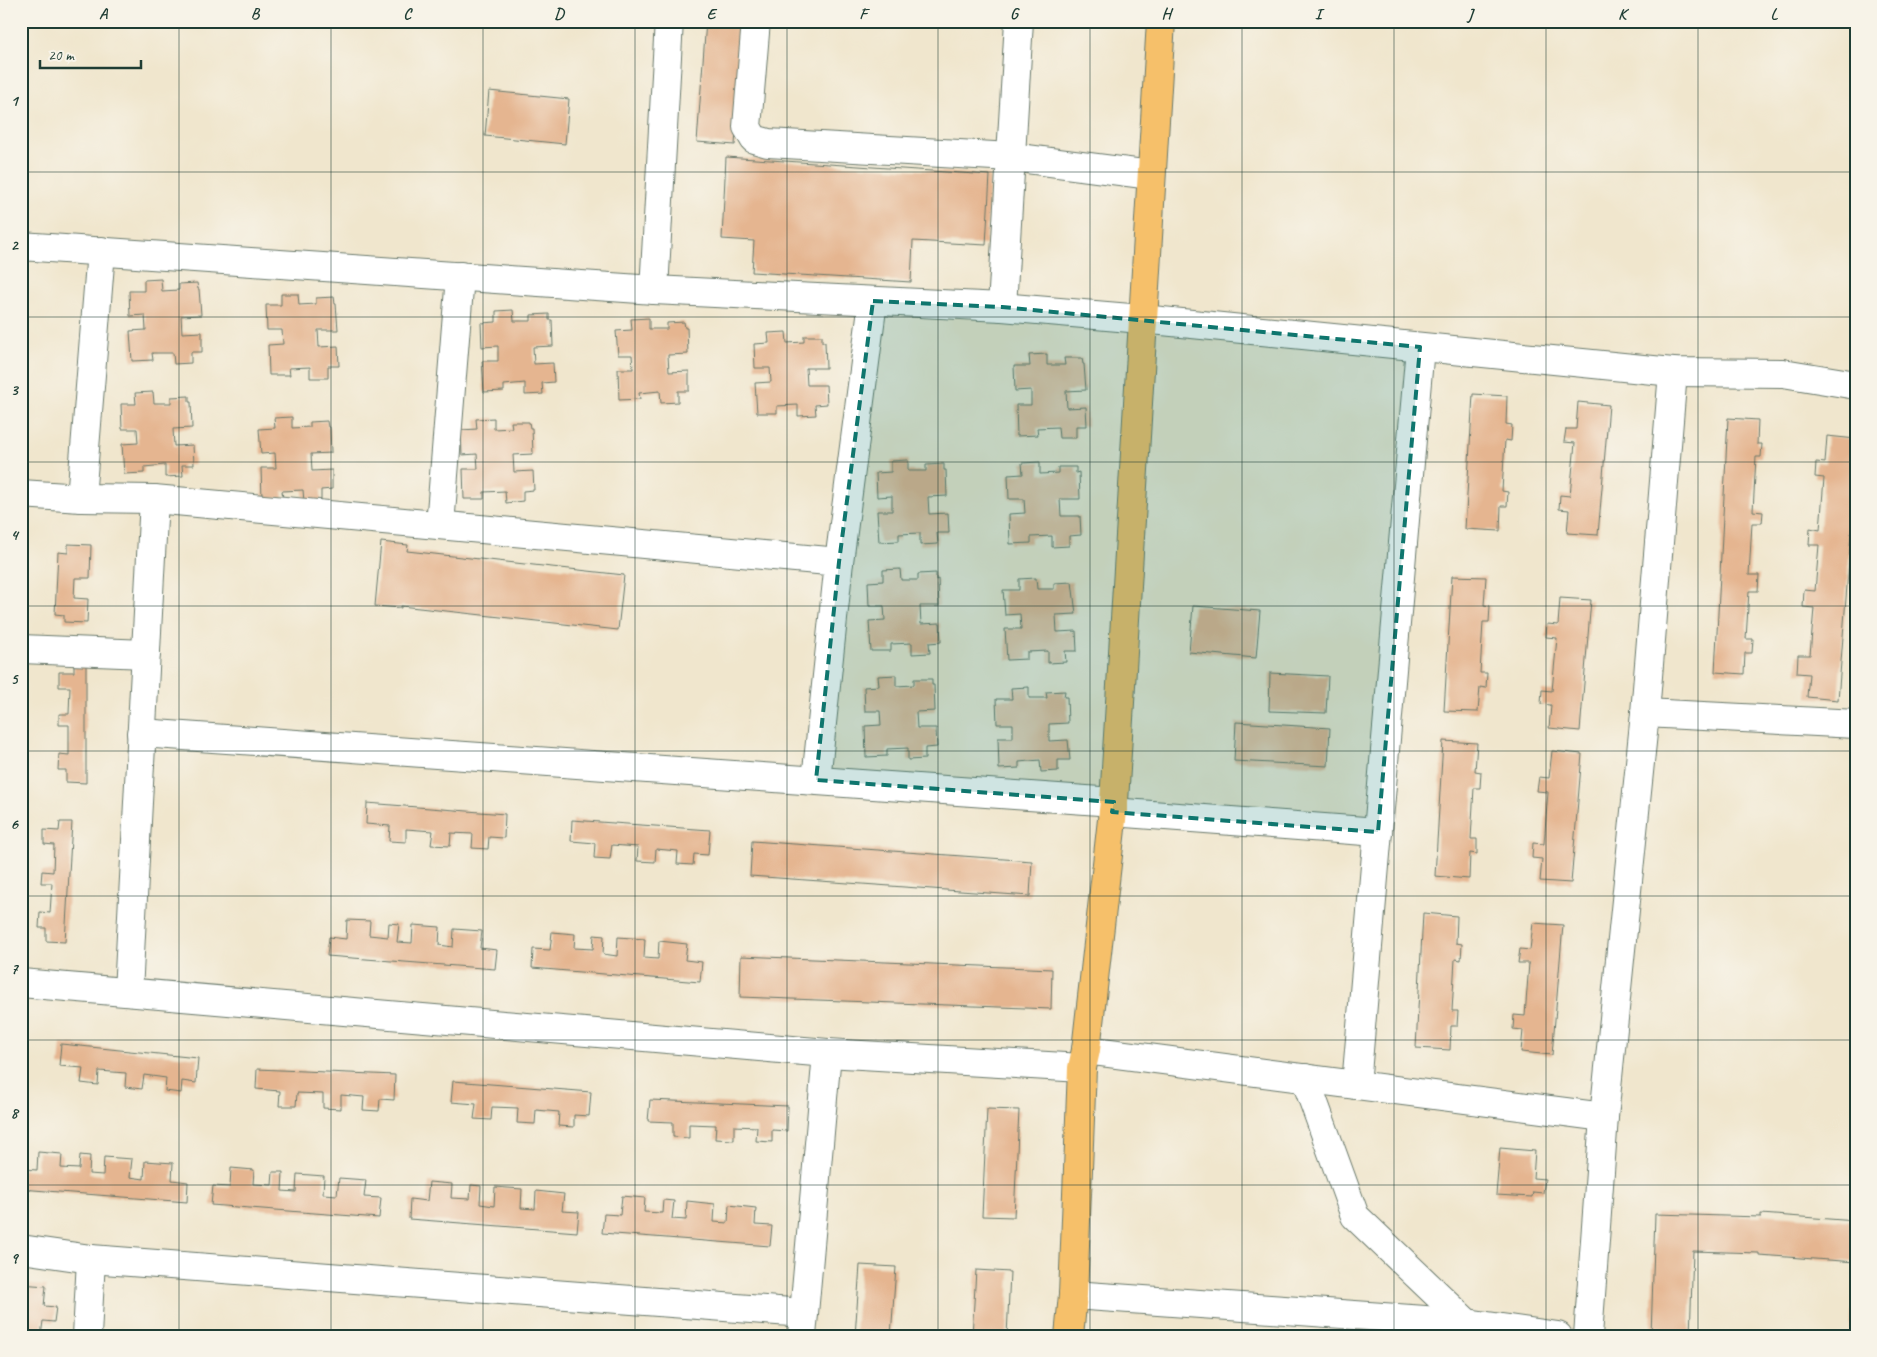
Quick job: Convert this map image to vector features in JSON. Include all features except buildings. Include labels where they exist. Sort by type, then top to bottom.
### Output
[{"type":"main road","points":[[1069,1336],[1073,1295],[1084,1059],[1113,807],[1161,21]]},
{"type":"street","points":[[654,290],[669,21]]},
{"type":"street","points":[[756,21],[747,127],[754,139],[768,143],[1011,157],[1151,175]]},
{"type":"street","points":[[1002,307],[1019,21]]},
{"type":"street","points":[[21,246],[654,290],[1002,307],[1142,319],[1673,372],[1783,373],[1856,385]]},
{"type":"street","points":[[82,498],[101,251]]},
{"type":"street","points":[[440,525],[460,276]]},
{"type":"street","points":[[816,780],[839,562],[873,301]]},
{"type":"street","points":[[1356,1085],[1420,347]]},
{"type":"street","points":[[1588,1336],[1604,1117],[1645,713],[1673,372]]},
{"type":"street","points":[[21,494],[82,498],[154,499],[839,562]]},
{"type":"street","points":[[128,992],[154,499]]},
{"type":"street","points":[[21,649],[146,654]]},
{"type":"street","points":[[1645,713],[1856,724]]},
{"type":"street","points":[[142,733],[816,780],[1378,832]]},
{"type":"street","points":[[21,983],[827,1053],[1084,1059],[1305,1078],[1604,1117]]},
{"type":"street","points":[[21,1249],[91,1259],[803,1324],[827,1053]]},
{"type":"street","points":[[1305,1078],[1355,1216],[1467,1324]]},
{"type":"street","points":[[87,1336],[91,1259]]},
{"type":"street","points":[[1073,1295],[1467,1324],[1558,1336]]},
{"type":"highlighted area","points":[[873,301],[1002,307],[1420,347],[1378,832],[1112,812],[1114,802],[816,780],[839,562]]}]
